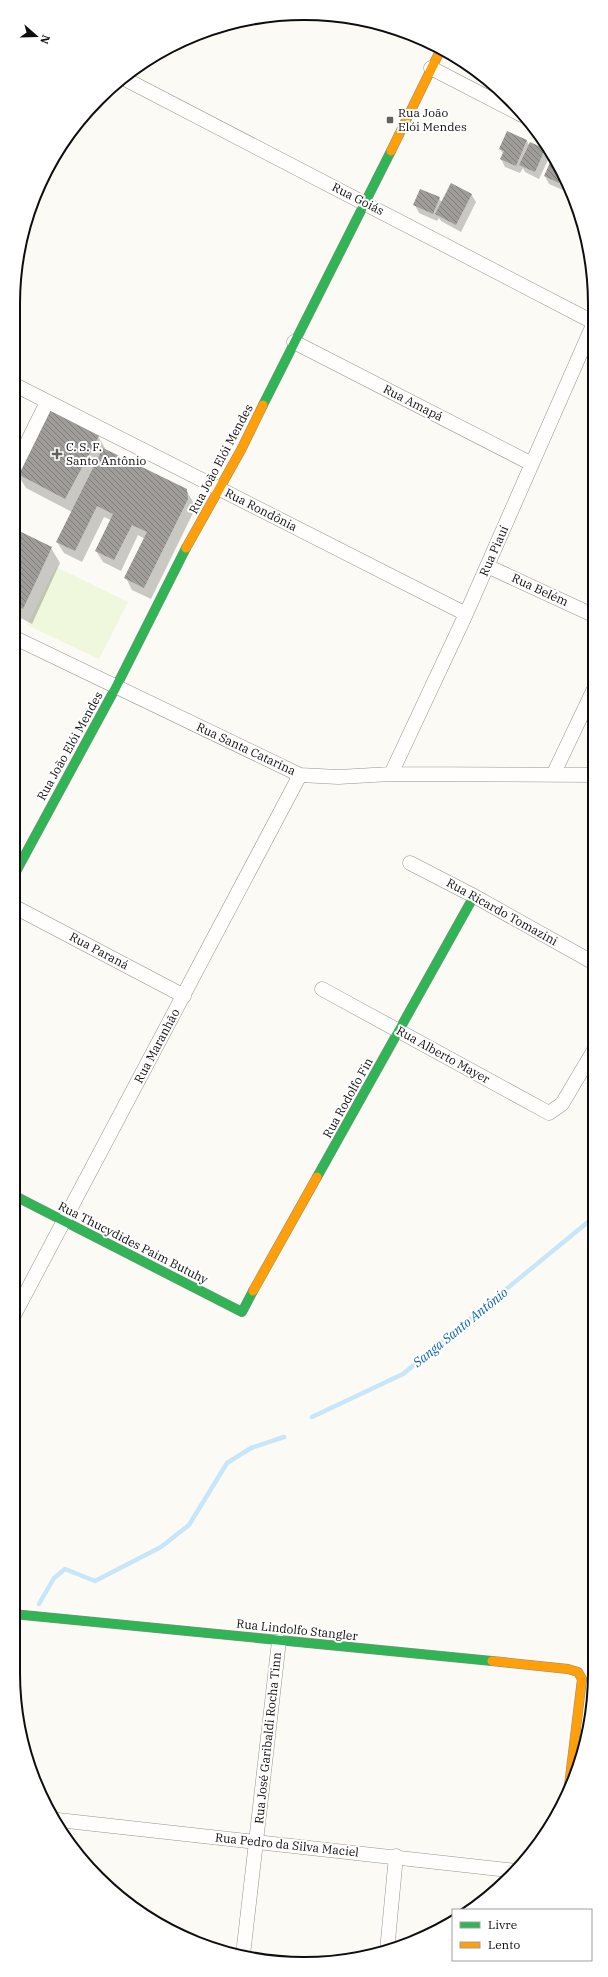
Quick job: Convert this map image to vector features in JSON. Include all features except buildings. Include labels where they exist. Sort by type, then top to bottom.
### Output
[{"type":"street","name":"Rua João Elói Mendes","points":[[20,864],[116,687],[181,556],[241,450],[294,342],[366,203],[438,54]]},
{"type":"street","points":[[431,68],[511,109]]},
{"type":"street","name":"Rua Goiás","points":[[129,81],[588,319]]},
{"type":"street","name":"Rua Piauí","points":[[390,774],[466,614],[588,337]]},
{"type":"street","name":"Rua Amapá","points":[[294,342],[532,464]]},
{"type":"street","name":"Rua Rondônia","points":[[20,388],[466,614]]},
{"type":"street","points":[[20,456],[47,402]]},
{"type":"street","name":"Rua Belém","points":[[487,566],[588,613]]},
{"type":"street","name":"Rua Santa Catarina","points":[[20,640],[300,775],[338,777],[390,774],[490,773],[588,775]]},
{"type":"street","points":[[553,775],[588,702]]},
{"type":"street","name":"Rua Maranhão","points":[[20,1304],[300,775]]},
{"type":"street","name":"Rua Ricardo Tomazini","points":[[410,863],[474,896],[588,960]]},
{"type":"street","name":"Rua Rodolfo Fin","points":[[242,1312],[474,896]]},
{"type":"street","name":"Rua Paraná","points":[[20,910],[184,996]]},
{"type":"street","name":"Rua Alberto Mayer","points":[[322,989],[549,1113],[562,1104],[588,1060]]},
{"type":"street","name":"Rua Thucydides Paim Butuhy","points":[[20,1199],[242,1312]]},
{"type":"street","name":"Rua Lindolfo Stangler","points":[[20,1615],[568,1669],[578,1672],[582,1679],[571,1768]]},
{"type":"street","name":"Rua José Garibaldi Rocha Tinn","points":[[244,1951],[279,1641]]},
{"type":"street","name":"Rua Pedro da Silva Maciel","points":[[61,1820],[509,1869]]},
{"type":"street","points":[[388,1944],[396,1856]]},
{"type":"green space","points":[[56,567],[128,602],[99,659],[27,625]]},
{"type":"waterway","name":"Sanga Santo Antônio","points":[[312,1417],[403,1374],[588,1222]]},
{"type":"waterway","name":"Sanga Santo Antônio","points":[[39,1604],[54,1578],[65,1569],[95,1581],[161,1547],[189,1525],[227,1463],[251,1448],[284,1437]]},
{"type":"traffic: fast","points":[[263,405],[391,151]]},
{"type":"traffic: fast","points":[[20,864],[116,687],[186,548]]},
{"type":"traffic: fast","points":[[317,1177],[474,896]]},
{"type":"traffic: fast","points":[[20,1199],[242,1312],[253,1291]]},
{"type":"traffic: fast","points":[[20,1615],[492,1661]]},
{"type":"traffic: slow","points":[[391,151],[439,54]]},
{"type":"traffic: slow","points":[[186,548],[241,450],[263,405]]},
{"type":"traffic: slow","points":[[253,1291],[317,1177]]},
{"type":"traffic: slow","points":[[492,1661],[568,1669],[578,1672],[582,1679],[571,1769]]},
{"type":"place","name":"Rua João Elói Mendes","points":[[390,120]]},
{"type":"place","name":"C. S. F. Santo Antônio","points":[[57,454]]}]
